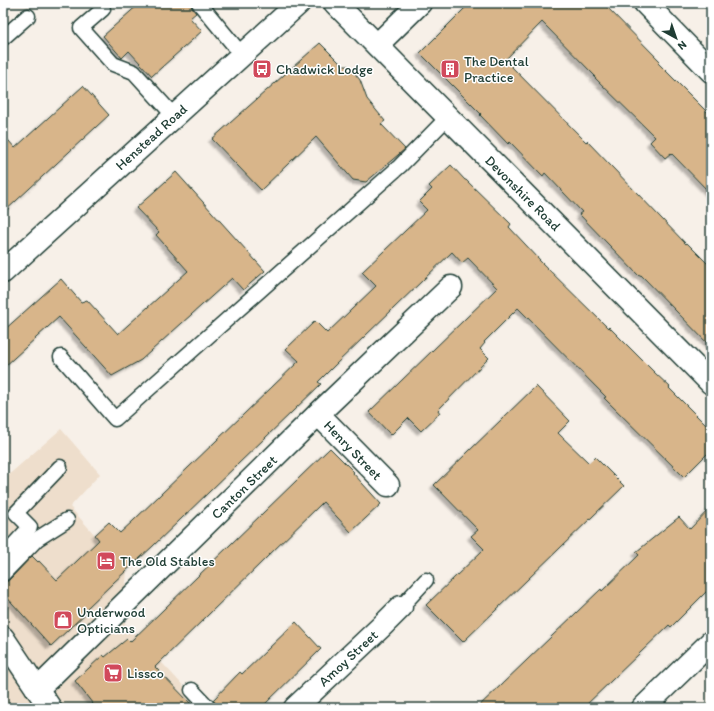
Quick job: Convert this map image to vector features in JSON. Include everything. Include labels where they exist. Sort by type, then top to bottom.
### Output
[{"type":"street","name":"Henstead Road","points":[[3,272],[299,3]]},
{"type":"street","name":"Devonshire Road","points":[[335,3],[711,383]]},
{"type":"street","points":[[377,45],[420,3]]},
{"type":"street","points":[[645,3],[711,71]]},
{"type":"street","name":"Canton Street","points":[[37,689],[318,414],[451,287]]},
{"type":"street","name":"Henry Street","points":[[318,414],[388,485]]},
{"type":"street","name":"Amoy Street","points":[[295,708],[401,607]]},
{"type":"street","points":[[3,638],[50,708]]},
{"type":"street","points":[[643,708],[711,642]]},
{"type":"lane","points":[[199,3],[242,55]]},
{"type":"lane","points":[[103,9],[81,28],[113,64],[134,72],[174,116]]},
{"type":"lane","points":[[3,38],[28,16]]},
{"type":"lane","points":[[61,357],[115,419],[400,166],[448,117]]},
{"type":"lane","points":[[3,556],[30,528],[16,513],[60,467]]},
{"type":"lane","points":[[3,574],[37,538],[67,520]]},
{"type":"lane","points":[[401,607],[426,580]]},
{"type":"lane","points":[[192,690],[209,708]]},
{"type":"shaded area","points":[[61,429],[100,474],[70,507],[127,570],[123,621],[204,708],[3,708],[3,477],[5,478]]},
{"type":"building","points":[[140,3],[191,3],[192,8],[196,13],[190,18],[202,31],[152,76],[129,51],[122,58],[103,36]]},
{"type":"building","points":[[470,3],[603,3],[660,61],[658,63],[711,116],[711,194],[671,153],[665,158],[650,142],[655,137],[594,77],[595,76],[542,22],[505,60],[586,142],[587,141],[686,244],[687,243],[711,267],[711,347],[579,214],[582,212],[545,173],[543,176],[510,142],[508,144],[480,115],[481,114],[420,53]]},
{"type":"building","points":[[320,43],[343,66],[349,66],[360,80],[367,99],[385,121],[381,124],[405,149],[366,182],[353,180],[316,137],[261,190],[212,139]]},
{"type":"building","points":[[83,86],[109,115],[3,213],[3,134],[15,148]]},
{"type":"building","points":[[451,165],[511,224],[509,227],[539,260],[670,387],[669,388],[711,430],[711,450],[684,477],[604,398],[606,397],[518,308],[484,342],[485,343],[480,349],[489,358],[438,410],[440,413],[421,431],[408,418],[391,435],[369,412],[497,288],[468,258],[462,263],[452,252],[318,382],[321,384],[87,608],[89,610],[51,646],[3,593],[3,582],[9,580],[32,556],[38,562],[39,561],[57,580],[99,540],[95,535],[109,522],[120,533],[133,521],[299,361],[286,349],[315,321],[327,333],[376,286],[362,272],[427,210],[419,202],[432,189],[429,186]]},
{"type":"building","points":[[176,172],[265,271],[243,290],[232,278],[141,360],[112,376],[59,317],[3,368],[3,331],[61,279],[81,302],[87,300],[118,334],[188,271],[156,235],[159,232],[136,208]]},
{"type":"building","points":[[536,386],[570,421],[558,433],[589,463],[595,457],[624,486],[463,642],[426,605],[484,549],[471,536],[478,530],[434,485]]},
{"type":"building","points":[[330,448],[354,472],[353,473],[381,504],[351,532],[323,502],[155,667],[195,708],[96,708],[75,681],[103,655],[105,657],[127,639],[130,642]]},
{"type":"building","points":[[711,507],[711,587],[671,627],[669,625],[583,708],[477,708],[601,589],[602,591],[639,555],[636,552],[679,517],[690,529]]},
{"type":"building","points":[[296,622],[321,649],[261,708],[217,708],[213,700],[240,672],[242,674]]},
{"type":"place","name":"Chadwick Lodge","points":[[262,69]]},
{"type":"place","name":"The Dental Practice","points":[[450,69]]},
{"type":"place","name":"The Old Stables","points":[[106,561]]},
{"type":"place","name":"Underwood Opticians","points":[[63,620]]},
{"type":"place","name":"Lissco","points":[[113,673]]}]
